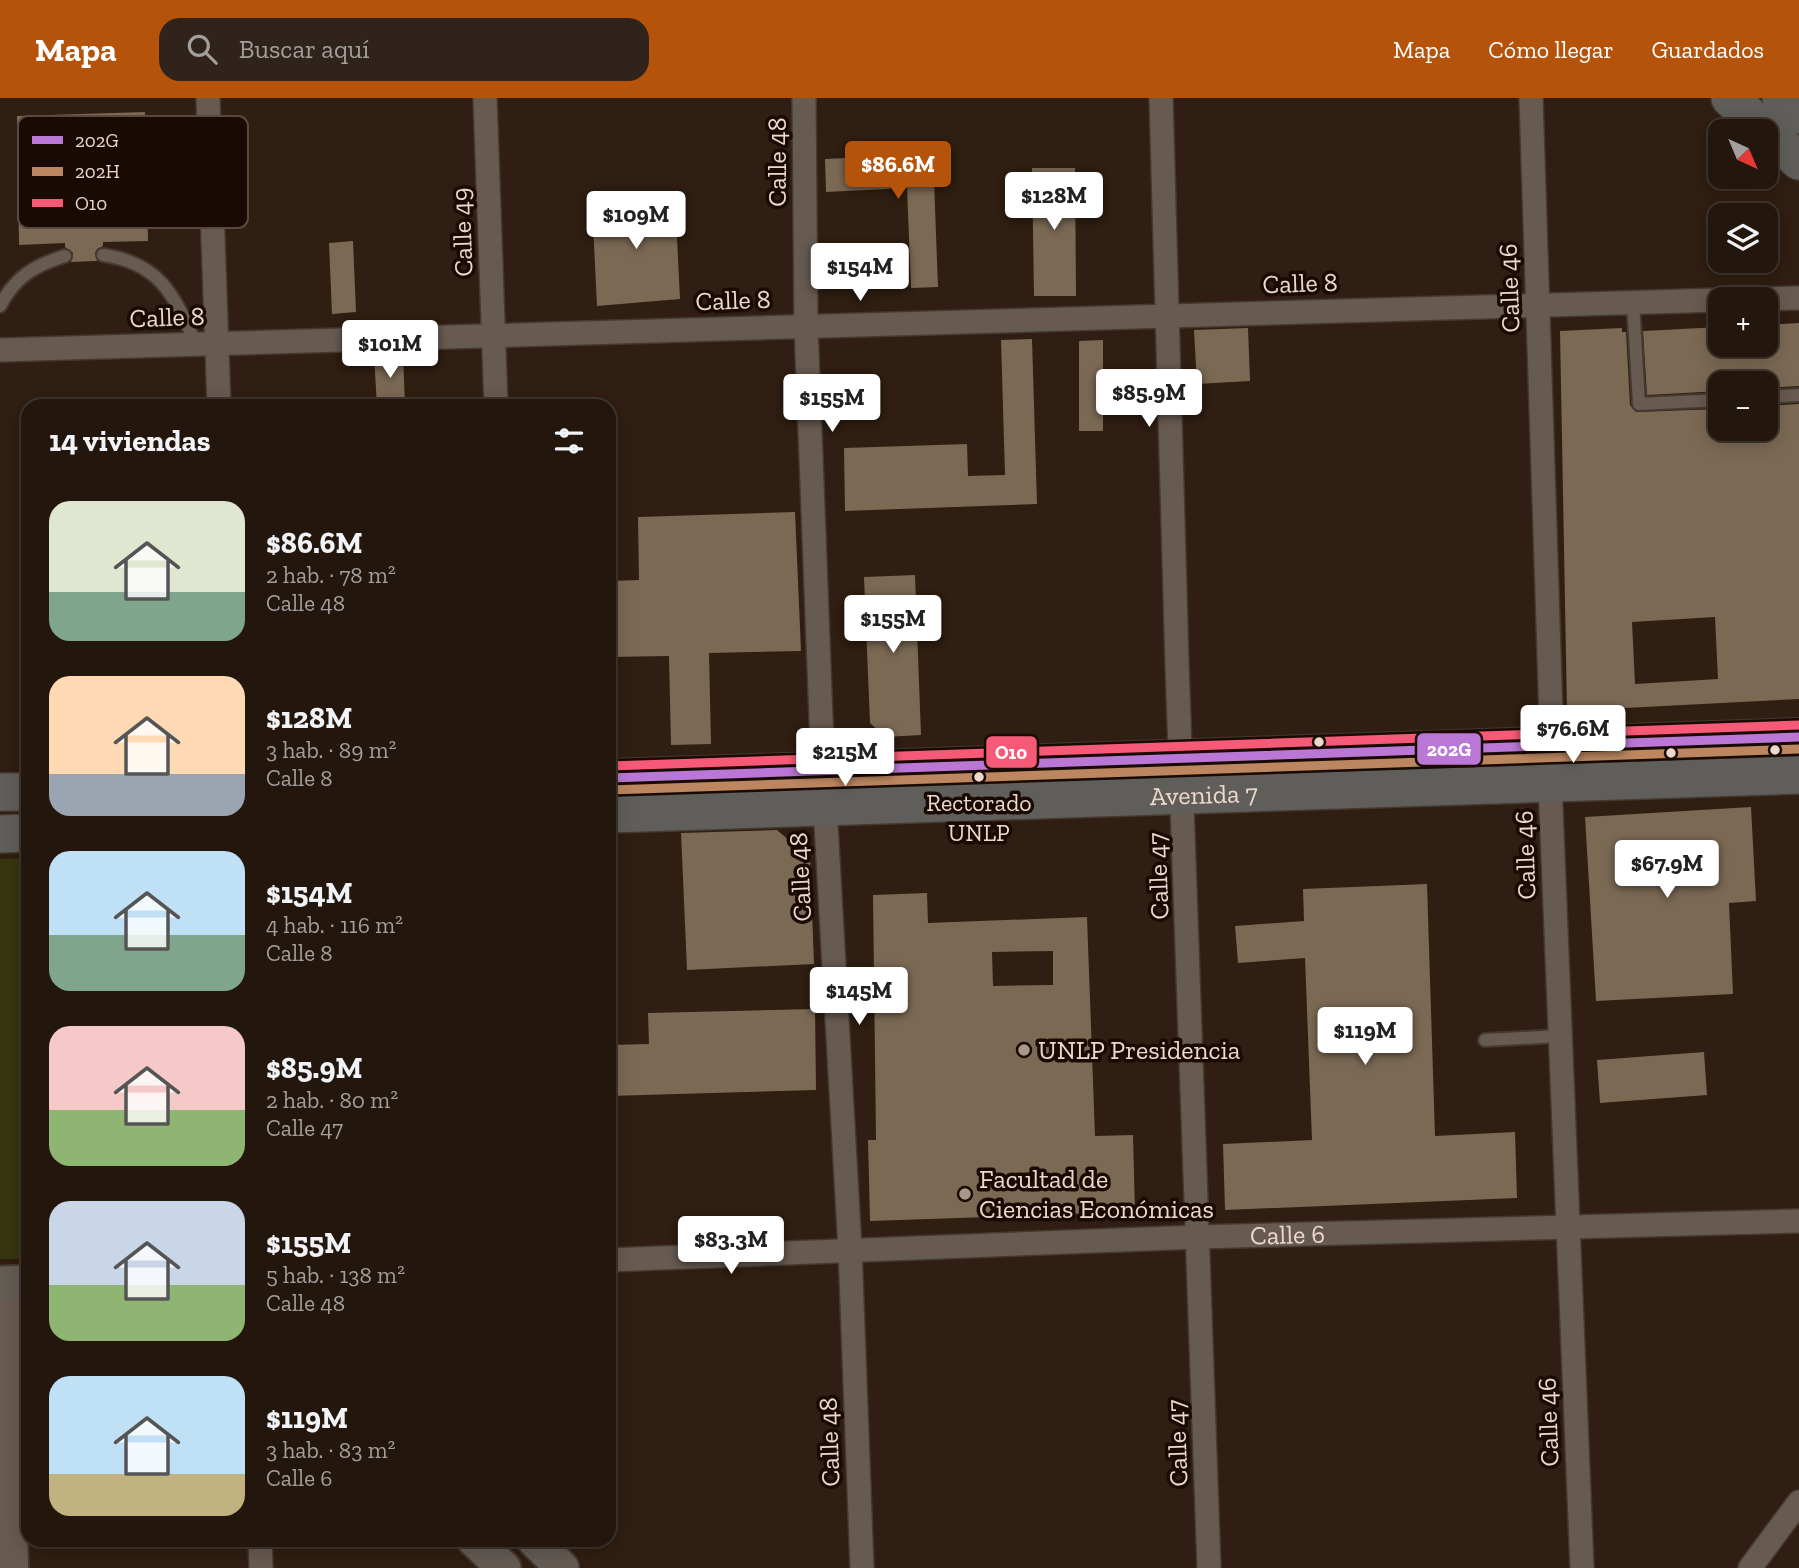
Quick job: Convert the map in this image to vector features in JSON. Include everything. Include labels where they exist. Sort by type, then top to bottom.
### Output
[{"type":"main road","points":[[1730,98],[1799,161]]},
{"type":"main road","points":[[1781,98],[1799,115]]},
{"type":"main road","name":"Avenida 7","points":[[616,778],[1799,737]]},
{"type":"main road","name":"Avenida 7","points":[[616,814],[1799,775]]},
{"type":"main road","points":[[0,792],[21,792]]},
{"type":"main road","points":[[0,834],[21,833]]},
{"type":"main road","points":[[482,1547],[504,1568]]},
{"type":"street","points":[[208,98],[208,116]]},
{"type":"street","name":"Calle 49","points":[[485,98],[496,399]]},
{"type":"street","name":"Calle 48","points":[[804,98],[806,326],[824,807],[850,1249],[862,1568]]},
{"type":"street","name":"Calle 47","points":[[1161,98],[1209,1568]]},
{"type":"street","name":"Calle 46","points":[[1531,98],[1552,746],[1550,783],[1582,1568]]},
{"type":"street","points":[[207,228],[206,344],[218,399]]},
{"type":"street","points":[[1778,298],[1799,298]]},
{"type":"street","name":"Calle 8","points":[[0,350],[1708,300]]},
{"type":"street","name":"Calle 6","points":[[616,1260],[1198,1237],[1799,1221]]},
{"type":"street","points":[[11,1283],[6,1484],[14,1568]]},
{"type":"street","points":[[1750,1568],[1799,1502]]},
{"type":"street","points":[[260,1547],[261,1568]]},
{"type":"lane","points":[[103,255],[127,258],[147,269],[166,288],[206,344]]},
{"type":"lane","points":[[0,306],[6,294],[22,277],[42,262],[65,256]]},
{"type":"lane","points":[[1633,302],[1639,404],[1708,401]]},
{"type":"lane","points":[[1778,396],[1799,395]]},
{"type":"lane","points":[[1485,1040],[1560,1036]]},
{"type":"shaded area","points":[[21,858],[21,1259],[0,1259],[0,859]]},
{"type":"building","points":[[145,112],[145,116],[18,116],[18,180],[17,116]]},
{"type":"building","points":[[933,154],[938,287],[911,288],[907,188],[826,192],[825,159]]},
{"type":"building","points":[[1032,168],[1075,168],[1076,296],[1034,296]]},
{"type":"building","points":[[675,197],[680,299],[597,306],[592,203]]},
{"type":"building","points":[[19,228],[148,228],[148,241],[103,242],[103,246],[95,253],[97,261],[71,262],[73,253],[65,247],[65,243],[19,245]]},
{"type":"building","points":[[353,241],[356,312],[332,314],[329,243]]},
{"type":"building","points":[[1799,323],[1799,386],[1778,387],[1778,371],[1708,371],[1708,392],[1647,395],[1643,331],[1708,328],[1708,357],[1778,357],[1778,324]]},
{"type":"building","points":[[1248,328],[1250,381],[1197,384],[1194,330]]},
{"type":"building","points":[[1622,328],[1622,332],[1626,332],[1630,405],[1636,412],[1708,409],[1708,441],[1778,441],[1778,405],[1799,404],[1799,699],[1567,711],[1560,331]],"holes":[[[1715,617],[1718,679],[1635,684],[1632,622]]]},
{"type":"building","points":[[1032,339],[1037,504],[845,511],[844,448],[967,444],[968,476],[1005,475],[1001,340]]},
{"type":"building","points":[[1103,340],[1103,431],[1079,431],[1079,341]]},
{"type":"building","points":[[403,354],[405,399],[377,399],[374,355]]},
{"type":"building","points":[[795,512],[801,651],[709,653],[711,744],[671,745],[669,656],[616,657],[616,581],[639,580],[638,517]]},
{"type":"building","points":[[915,575],[921,735],[885,737],[870,723],[864,577]]},
{"type":"building","points":[[1751,807],[1756,901],[1729,903],[1733,994],[1596,1001],[1585,817]]},
{"type":"building","points":[[777,830],[810,858],[814,964],[687,970],[681,833]]},
{"type":"building","points":[[1427,884],[1435,1136],[1515,1132],[1517,1198],[1225,1210],[1223,1144],[1312,1140],[1305,958],[1238,963],[1235,926],[1304,921],[1303,889]]},
{"type":"building","points":[[927,893],[928,923],[1087,917],[1095,1136],[1133,1135],[1135,1212],[870,1221],[868,1140],[876,1140],[873,895]],"holes":[[[1053,951],[1053,985],[993,986],[992,952]]]},
{"type":"building","points":[[815,1009],[816,1090],[616,1096],[616,1045],[649,1044],[648,1013]]},
{"type":"building","points":[[1704,1052],[1707,1095],[1600,1103],[1597,1060]]},
{"type":"transit line","name":"O10","points":[[616,766],[1799,725]]},
{"type":"transit line","name":"202G","points":[[616,778],[1799,737]]},
{"type":"transit line","name":"202H","points":[[616,790],[1799,749]]},
{"type":"place","name":"Rectorado UNLP","points":[[979,777]]},
{"type":"place","name":"UNLP Presidencia","points":[[1024,1050]]},
{"type":"place","name":"Facultad de Ciencias Económicas","points":[[965,1194]]}]
